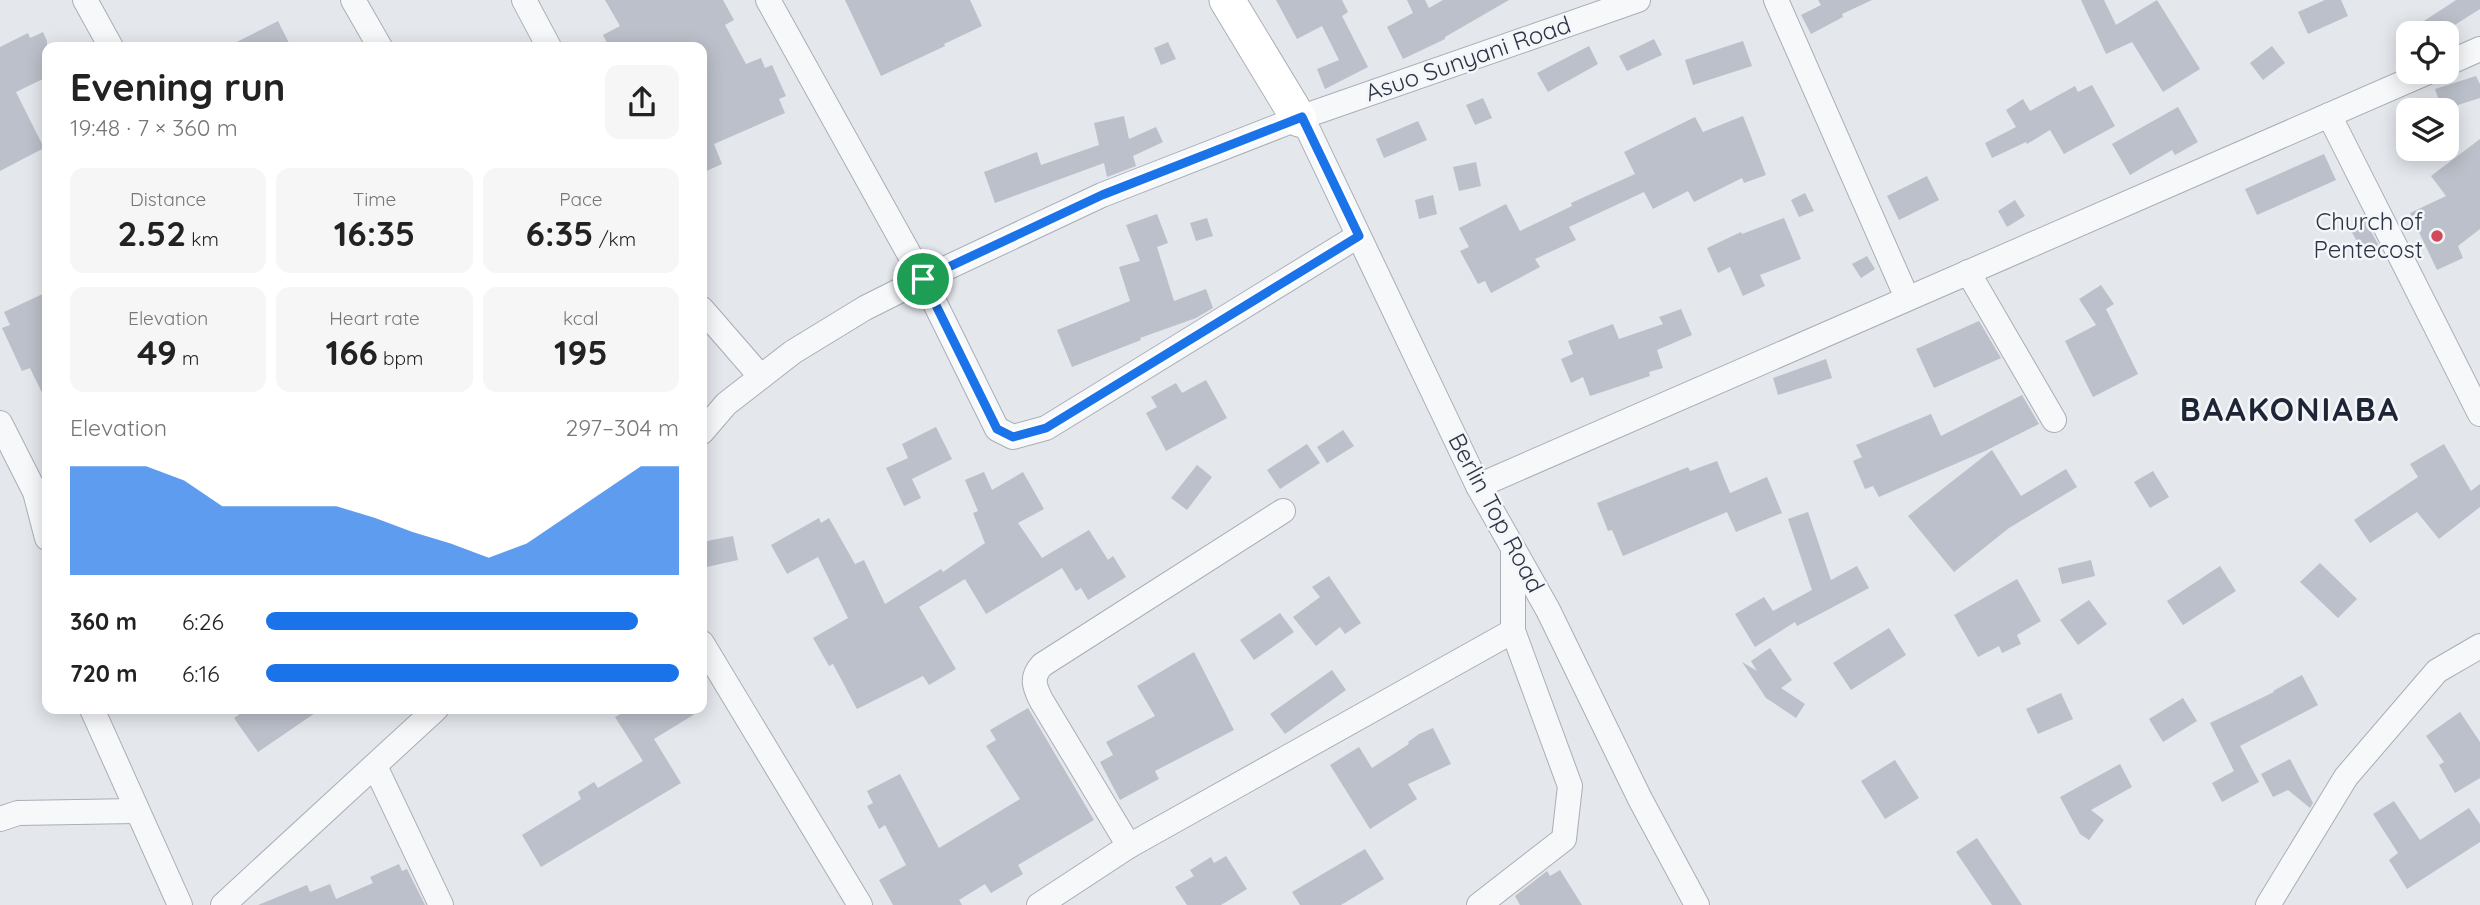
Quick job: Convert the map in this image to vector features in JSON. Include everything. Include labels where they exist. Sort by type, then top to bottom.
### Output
[{"type":"street","points":[[85,0],[108,42]]},
{"type":"street","points":[[353,0],[377,42]]},
{"type":"street","points":[[524,0],[546,42]]},
{"type":"street","points":[[768,0],[923,279],[997,429],[1013,437],[1046,428],[1359,236]]},
{"type":"street","name":"Berlin Top Road","points":[[1227,0],[1301,118],[1478,486],[1548,610],[1640,799],[1697,905]]},
{"type":"street","name":"Asuo Sunyani Road","points":[[707,426],[726,404],[793,352],[855,314],[1102,195],[1301,118],[1639,0]]},
{"type":"street","points":[[1776,0],[1907,298]]},
{"type":"street","points":[[2459,58],[2480,49]]},
{"type":"street","points":[[1478,486],[2400,84]]},
{"type":"street","points":[[2329,115],[2480,414]]},
{"type":"street","points":[[1968,272],[2054,420]]},
{"type":"street","points":[[707,315],[761,377]]},
{"type":"street","points":[[0,423],[41,491]]},
{"type":"street","points":[[1129,846],[1041,700],[1034,686],[1035,672],[1283,511]]},
{"type":"street","points":[[1479,905],[1564,839],[1570,786],[1513,631],[1513,548]]},
{"type":"street","points":[[1039,905],[1129,846],[1513,631]]},
{"type":"street","points":[[2267,905],[2346,777],[2437,671],[2480,646]]},
{"type":"street","points":[[707,651],[860,905]]},
{"type":"street","points":[[94,714],[180,905]]},
{"type":"street","points":[[223,905],[431,714]]},
{"type":"street","points":[[375,766],[441,905]]},
{"type":"street","points":[[0,819],[18,813],[136,811]]},
{"type":"building","points":[[605,0],[723,0],[734,20],[725,25],[746,64],[761,58],[765,68],[772,65],[786,96],[779,99],[785,113],[714,144],[722,164],[707,171],[707,42],[606,42],[603,35],[620,26]]},
{"type":"building","points":[[845,0],[970,0],[982,26],[881,76]]},
{"type":"building","points":[[1276,0],[1342,0],[1348,12],[1342,16],[1368,67],[1325,89],[1317,69],[1339,60],[1322,26],[1297,39]]},
{"type":"building","points":[[1407,0],[1425,0],[1429,8],[1443,0],[1509,0],[1445,39],[1403,59],[1387,27],[1413,13]]},
{"type":"building","points":[[1818,0],[1872,0],[1842,14],[1843,17],[1811,34],[1801,15],[1821,5]]},
{"type":"building","points":[[2081,0],[2104,0],[2116,25],[2157,0],[2200,69],[2163,92],[2132,42],[2106,54]]},
{"type":"building","points":[[2325,0],[2341,0],[2348,16],[2308,34],[2298,12]]},
{"type":"building","points":[[2456,0],[2480,0],[2480,9],[2459,22],[2424,21]]},
{"type":"building","points":[[278,21],[288,42],[237,42]]},
{"type":"building","points":[[43,32],[47,41],[42,42],[42,79],[16,92],[42,149],[0,171],[0,47],[28,33],[30,38]]},
{"type":"building","points":[[1654,39],[1662,55],[1627,71],[1619,56]]},
{"type":"building","points":[[1743,41],[1752,66],[1693,85],[1685,60]]},
{"type":"building","points":[[1168,42],[1176,59],[1161,65],[1154,48]]},
{"type":"building","points":[[1589,46],[1598,64],[1548,92],[1537,73]]},
{"type":"building","points":[[2272,46],[2285,63],[2263,80],[2250,63]]},
{"type":"building","points":[[2476,76],[2480,84],[2480,98],[2459,105],[2459,98],[2438,98],[2435,89],[2459,84],[2459,81]]},
{"type":"building","points":[[2092,85],[2115,126],[2064,154],[2050,130],[2027,144],[2026,142],[1992,158],[1985,143],[2016,127],[2006,110],[2023,99],[2030,111],[2075,86],[2078,92]]},
{"type":"building","points":[[1483,98],[1492,118],[1475,125],[1466,105]]},
{"type":"building","points":[[2178,107],[2198,142],[2175,155],[2172,150],[2130,175],[2112,144]]},
{"type":"building","points":[[1124,116],[1129,139],[1156,127],[1163,142],[1133,156],[1136,166],[1107,177],[1104,163],[995,203],[984,172],[1037,152],[1041,165],[1099,145],[1094,123]]},
{"type":"building","points":[[1743,116],[1766,175],[1744,183],[1742,178],[1694,202],[1688,191],[1653,209],[1644,192],[1569,227],[1576,240],[1535,259],[1540,267],[1491,293],[1485,281],[1478,284],[1460,251],[1469,247],[1459,228],[1506,204],[1520,231],[1572,206],[1571,203],[1635,174],[1624,152],[1695,117],[1703,132]]},
{"type":"building","points":[[1418,121],[1427,140],[1384,158],[1376,139]]},
{"type":"building","points":[[2480,139],[2480,229],[2458,246],[2463,258],[2437,270],[2410,213],[2446,196],[2431,176],[2451,161],[2459,161],[2459,155]]},
{"type":"building","points":[[2324,154],[2336,180],[2257,215],[2245,189]]},
{"type":"building","points":[[1476,162],[1481,186],[1459,191],[1453,167]]},
{"type":"building","points":[[1927,176],[1939,200],[1899,220],[1887,196]]},
{"type":"building","points":[[1805,193],[1814,211],[1799,217],[1791,200]]},
{"type":"building","points":[[1433,195],[1437,214],[1419,219],[1415,200]]},
{"type":"building","points":[[2015,200],[2025,216],[2007,227],[1998,211]]},
{"type":"building","points":[[1157,214],[1168,243],[1157,247],[1174,301],[1206,289],[1213,308],[1196,318],[1072,367],[1057,330],[1130,301],[1119,267],[1140,261],[1126,225]]},
{"type":"building","points":[[1207,218],[1213,236],[1196,241],[1190,223]]},
{"type":"building","points":[[1784,218],[1801,259],[1760,275],[1765,286],[1743,296],[1730,267],[1718,273],[1707,248],[1741,232],[1742,234]]},
{"type":"building","points":[[2364,219],[2379,246],[2365,254],[2349,228]]},
{"type":"building","points":[[1867,256],[1875,269],[1861,278],[1852,264]]},
{"type":"building","points":[[2101,285],[2114,304],[2106,309],[2138,374],[2093,397],[2065,341],[2096,325],[2079,299]]},
{"type":"building","points":[[42,294],[42,393],[30,368],[22,371],[2,328],[10,325],[4,312]]},
{"type":"building","points":[[1681,309],[1692,335],[1657,350],[1663,368],[1649,372],[1650,376],[1590,396],[1583,377],[1571,383],[1561,359],[1573,354],[1568,341],[1613,324],[1619,339],[1663,324],[1659,317]]},
{"type":"building","points":[[1979,321],[2001,358],[1934,388],[1916,349]]},
{"type":"building","points":[[1826,359],[1832,378],[1778,395],[1773,378]]},
{"type":"building","points":[[1206,380],[1227,418],[1166,451],[1146,413],[1157,407],[1151,397],[1176,383],[1182,393]]},
{"type":"building","points":[[2022,395],[2039,424],[1985,451],[1879,497],[1873,486],[1865,489],[1853,461],[1862,457],[1856,445],[1931,414],[1941,436]]},
{"type":"building","points":[[936,427],[952,459],[912,479],[921,498],[904,506],[886,468],[908,458],[902,444]]},
{"type":"building","points":[[1343,430],[1354,446],[1327,463],[1317,447]]},
{"type":"building","points":[[1307,444],[1320,463],[1280,489],[1267,470]]},
{"type":"building","points":[[2444,444],[2471,491],[2480,484],[2480,507],[2439,539],[2417,512],[2370,543],[2354,520],[2418,477],[2410,464]]},
{"type":"building","points":[[1992,450],[2021,496],[2066,469],[2077,487],[2009,528],[1954,572],[1908,516]]},
{"type":"building","points":[[1717,461],[1730,493],[1767,477],[1782,513],[1736,532],[1727,512],[1623,556],[1612,530],[1608,531],[1597,503],[1688,467],[1690,471]]},
{"type":"building","points":[[1197,465],[1212,477],[1187,510],[1171,498]]},
{"type":"building","points":[[2153,471],[2169,497],[2150,508],[2134,482]]},
{"type":"building","points":[[984,472],[992,490],[1023,472],[1044,509],[1018,523],[1042,558],[1089,530],[1108,560],[1113,556],[1126,577],[1088,600],[1081,588],[1076,591],[1062,568],[986,614],[965,579],[919,607],[956,669],[929,685],[923,676],[857,709],[833,664],[829,666],[813,638],[848,618],[818,557],[787,574],[771,545],[819,518],[821,523],[829,518],[855,564],[864,560],[885,604],[941,569],[943,572],[985,543],[973,513],[978,511],[965,480]]},
{"type":"building","points":[[1808,512],[1831,580],[1857,566],[1869,588],[1797,626],[1795,622],[1755,647],[1735,614],[1764,597],[1773,611],[1812,590],[1788,519]]},
{"type":"building","points":[[733,536],[738,560],[707,567],[707,541]]},
{"type":"building","points":[[2091,560],[2095,576],[2062,584],[2058,568]]},
{"type":"building","points":[[2320,563],[2357,599],[2338,618],[2300,582]]},
{"type":"building","points":[[2220,566],[2236,591],[2183,625],[2167,601]]},
{"type":"building","points":[[1329,576],[1361,623],[1345,634],[1340,627],[1316,646],[1293,617],[1320,597],[1312,587]]},
{"type":"building","points":[[2017,579],[2041,621],[2017,635],[2021,644],[2002,653],[1999,646],[1978,657],[1954,615]]},
{"type":"building","points":[[2089,600],[2107,624],[2078,645],[2060,620]]},
{"type":"building","points":[[1280,613],[1294,632],[1254,660],[1240,640]]},
{"type":"building","points":[[1889,628],[1906,655],[1851,690],[1833,663]]},
{"type":"building","points":[[1770,648],[1792,680],[1781,688],[1805,704],[1796,718],[1766,698],[1742,662],[1757,671],[1751,661]]},
{"type":"building","points":[[1194,652],[1234,730],[1155,771],[1159,779],[1120,800],[1100,762],[1113,755],[1106,742],[1155,716],[1137,686]]},
{"type":"building","points":[[1332,670],[1346,690],[1285,734],[1270,714]]},
{"type":"building","points":[[2302,675],[2318,705],[2240,746],[2259,782],[2222,802],[2212,783],[2234,771],[2210,723],[2274,692]]},
{"type":"building","points":[[2061,693],[2073,719],[2038,734],[2026,709]]},
{"type":"building","points":[[2183,698],[2197,721],[2163,742],[2149,719]]},
{"type":"building","points":[[1028,708],[1094,820],[1018,865],[1023,874],[991,893],[985,884],[959,900],[962,905],[893,905],[879,880],[906,865],[885,825],[879,829],[867,806],[873,803],[867,791],[900,774],[939,848],[1020,799],[986,746],[996,740],[990,730]]},
{"type":"building","points":[[2460,712],[2480,742],[2480,778],[2455,793],[2439,765],[2444,762],[2426,736]]},
{"type":"building","points":[[240,714],[314,714],[258,752],[234,718]]},
{"type":"building","points":[[621,714],[695,714],[654,739],[681,783],[541,867],[522,835],[581,799],[578,792],[594,782],[598,788],[643,761],[615,717]]},
{"type":"building","points":[[1433,728],[1451,764],[1408,784],[1417,799],[1370,829],[1330,765],[1359,747],[1372,768],[1409,744],[1408,742],[1419,734]]},
{"type":"building","points":[[2290,759],[2313,803],[2310,808],[2288,790],[2273,797],[2261,774]]},
{"type":"building","points":[[1895,760],[1919,798],[1885,819],[1861,781]]},
{"type":"building","points":[[2120,764],[2132,787],[2091,810],[2104,820],[2089,840],[2080,834],[2060,797]]},
{"type":"building","points":[[2394,801],[2420,840],[2469,808],[2480,824],[2480,842],[2407,889],[2389,860],[2398,853],[2373,814]]},
{"type":"building","points":[[1977,838],[2022,905],[1992,905],[1956,852]]},
{"type":"building","points":[[1365,849],[1384,879],[1341,905],[1300,905],[1292,892]]},
{"type":"building","points":[[1226,856],[1247,889],[1221,905],[1187,905],[1175,887],[1194,876],[1190,870],[1211,857],[1214,863]]},
{"type":"building","points":[[399,864],[402,871],[407,869],[425,905],[258,905],[307,885],[310,892],[330,884],[336,899],[373,883],[370,877]]},
{"type":"building","points":[[1560,870],[1582,905],[1520,905],[1515,896],[1547,871],[1550,876]]},
{"type":"place","name":"Church of Pentecost","points":[[2437,236]]},
{"type":"district","name":"BAAKONIABA","points":[[2290,410]]},
{"type":"route","points":[[1302,117],[1359,236],[1046,428],[1013,437],[997,429],[923,279],[1102,195],[1302,117]]}]
